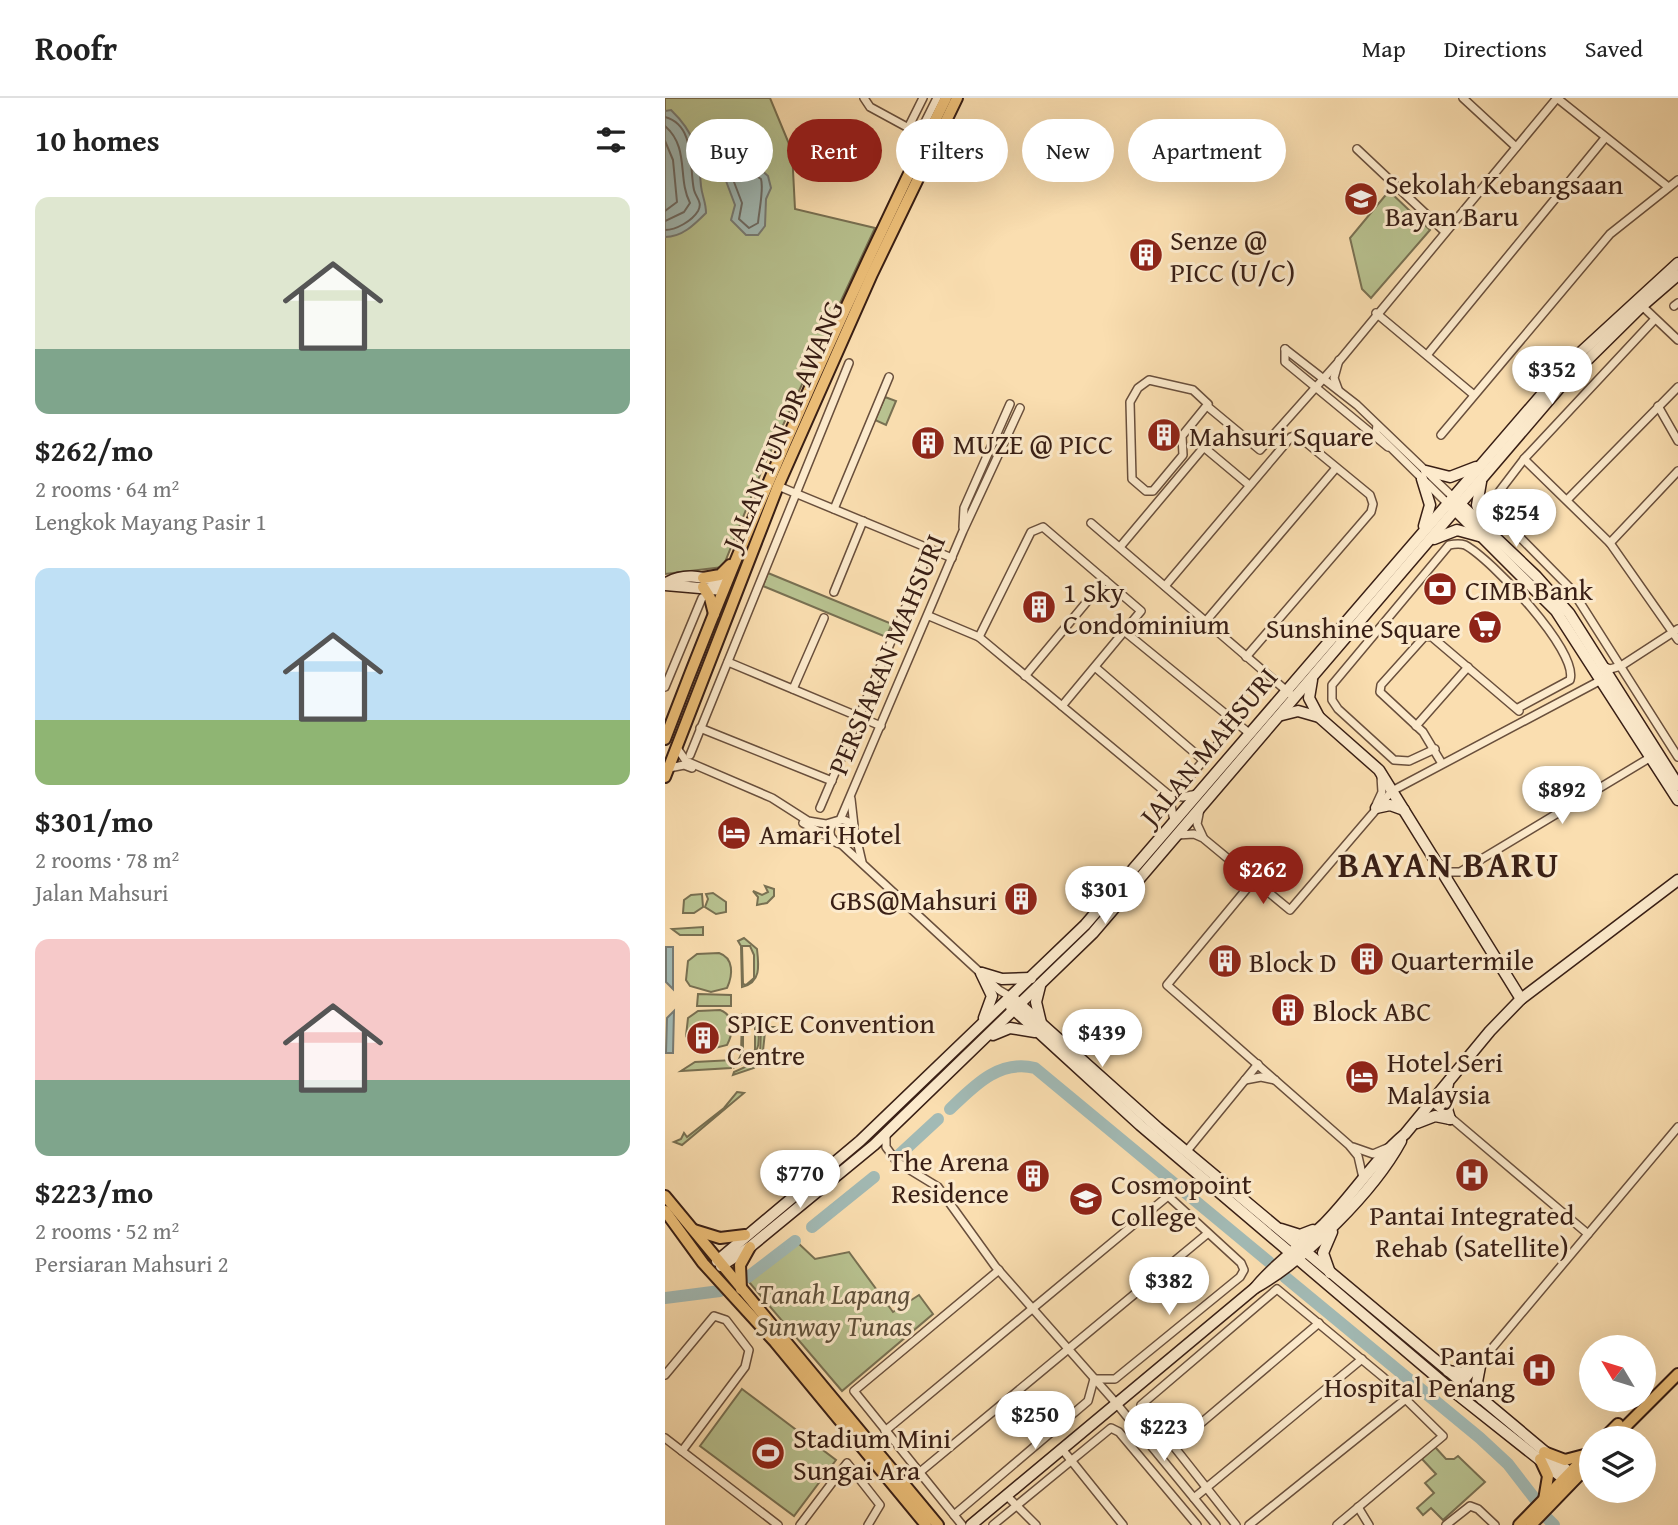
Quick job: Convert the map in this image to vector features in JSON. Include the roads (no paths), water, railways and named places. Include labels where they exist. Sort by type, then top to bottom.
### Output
[{"type":"main road","name":"JALAN TUN DR AWANG","points":[[665,738],[669,717],[727,587],[732,563],[844,306],[946,98]]},
{"type":"main road","name":"JALAN TUN DR AWANG","points":[[667,772],[778,486],[868,284],[957,98]]},
{"type":"main road","points":[[714,614],[710,598],[703,588],[732,563]]},
{"type":"main road","points":[[731,604],[727,587],[743,575]]},
{"type":"main road","points":[[665,1196],[775,1342]]},
{"type":"main road","points":[[665,1211],[703,1263],[775,1342],[926,1525]]},
{"type":"main road","points":[[689,1227],[716,1238],[745,1235]]},
{"type":"main road","points":[[742,1291],[740,1265],[750,1247]]},
{"type":"main road","points":[[703,1263],[718,1265],[742,1291],[938,1525]]},
{"type":"main road","points":[[1656,1386],[1678,1364]]},
{"type":"main road","points":[[1626,1426],[1678,1374]]},
{"type":"main road","points":[[1616,1426],[1630,1412]]},
{"type":"main road","points":[[1542,1503],[1548,1476],[1542,1456],[1571,1460],[1579,1458]]},
{"type":"main road","points":[[1531,1525],[1579,1470]]},
{"type":"main road","points":[[1519,1525],[1571,1480]]},
{"type":"street","points":[[864,98],[870,107],[896,121]]},
{"type":"street","points":[[912,119],[923,98]]},
{"type":"street","points":[[926,119],[937,98]]},
{"type":"street","points":[[1462,98],[1515,147]]},
{"type":"street","points":[[1207,406],[1182,436],[1183,455],[1153,491],[1146,491],[1132,479],[1130,402],[1138,388],[1149,380],[1193,390],[1207,406],[1260,450],[1314,385],[1340,360],[1376,313],[1557,98],[1667,186]]},
{"type":"street","points":[[1427,355],[1605,138]]},
{"type":"street","points":[[1357,149],[1444,231]]},
{"type":"street","points":[[1441,435],[1610,234],[1661,194],[1667,186],[1678,180]]},
{"type":"street","name":"JALAN MAHSURI","points":[[718,1265],[745,1235],[860,1140],[1085,925],[1421,532],[1482,479],[1582,363],[1678,262]]},
{"type":"street","name":"JALAN MAHSURI","points":[[718,1265],[750,1247],[886,1134],[1093,933],[1424,547],[1483,463],[1568,364],[1639,302],[1678,275]]},
{"type":"street","points":[[1639,302],[1678,340]]},
{"type":"street","points":[[1376,313],[1474,395]]},
{"type":"street","points":[[1655,319],[1524,459],[1492,501],[1496,513],[1572,590],[1678,757]]},
{"type":"street","points":[[1483,463],[1450,477],[1424,475],[1285,362],[1285,349],[1339,389],[1377,425],[1424,475],[1485,535],[1556,611],[1604,678],[1678,800]]},
{"type":"street","points":[[1339,389],[1334,378],[1340,360]]},
{"type":"street","points":[[667,772],[687,760],[849,363]]},
{"type":"street","points":[[834,509],[889,377]]},
{"type":"street","points":[[1568,499],[1678,387]]},
{"type":"street","name":"PERSIARAN MAHSURI","points":[[963,531],[964,508],[1010,404]]},
{"type":"street","points":[[1658,406],[1678,441]]},
{"type":"street","name":"PERSIARAN MAHSURI","points":[[838,820],[929,616],[963,531],[1020,408]]},
{"type":"street","points":[[1377,425],[1376,433],[1388,447]]},
{"type":"street","points":[[1164,586],[1291,437],[1297,435],[1370,495],[1373,504],[1371,512],[1246,657]]},
{"type":"street","points":[[1194,439],[1249,485]]},
{"type":"street","points":[[1120,547],[1204,447]]},
{"type":"street","points":[[1524,459],[1568,499],[1610,544],[1676,631],[1678,640]]},
{"type":"street","points":[[1206,621],[1336,468]]},
{"type":"street","points":[[1610,544],[1678,471]]},
{"type":"street","points":[[1421,532],[1430,505],[1424,475]]},
{"type":"street","points":[[1482,479],[1477,505],[1485,535]]},
{"type":"street","points":[[778,486],[952,558]]},
{"type":"street","points":[[834,592],[863,521]]},
{"type":"street","points":[[1091,523],[1295,698]]},
{"type":"street","points":[[979,637],[1031,531],[1043,527],[1141,611],[1062,706]]},
{"type":"street","points":[[1424,547],[1449,531],[1485,535],[1553,594],[1599,663],[1604,678],[1615,686],[1678,785]]},
{"type":"street","points":[[1435,749],[1409,761],[1394,760],[1338,709],[1332,700],[1332,685],[1449,545],[1465,545],[1519,594],[1545,624],[1571,674],[1570,680],[1518,708]]},
{"type":"street","points":[[820,808],[930,550]]},
{"type":"street","points":[[1025,676],[1105,580]]},
{"type":"street","points":[[1519,594],[1529,583]]},
{"type":"street","points":[[665,584],[703,588],[727,587]]},
{"type":"street","points":[[665,687],[703,588]]},
{"type":"street","points":[[929,616],[979,637],[1171,795],[1197,794]]},
{"type":"street","points":[[793,690],[824,618]]},
{"type":"street","points":[[1124,631],[1249,733]]},
{"type":"street","points":[[1599,663],[1610,669],[1621,666],[1676,631]]},
{"type":"street","points":[[1441,762],[1435,749],[1416,726],[1384,699],[1381,685],[1425,636],[1432,637],[1518,708],[1523,719]]},
{"type":"street","points":[[728,662],[881,726]]},
{"type":"street","points":[[1615,686],[1615,675],[1621,666]]},
{"type":"street","points":[[1095,667],[1203,760]]},
{"type":"street","points":[[1416,726],[1468,667]]},
{"type":"street","points":[[1313,676],[1308,692],[1319,717],[1379,770],[1521,999]]},
{"type":"street","points":[[1177,835],[1194,834],[1203,838],[1290,910],[1392,791],[1441,762],[1604,678]]},
{"type":"street","points":[[1278,717],[1298,711],[1319,717]]},
{"type":"street","points":[[1174,821],[1171,795],[1236,723]]},
{"type":"street","points":[[700,728],[832,781]]},
{"type":"street","points":[[676,747],[687,760],[772,797],[841,844],[1140,1125],[1272,1238],[1297,1252]]},
{"type":"street","points":[[1443,872],[1460,872],[1651,757]]},
{"type":"street","points":[[1374,810],[1382,792],[1379,770]]},
{"type":"street","name":"PERSIARAN MAHSURI","points":[[851,795],[854,829],[862,862]]},
{"type":"street","points":[[1374,810],[1390,805],[1404,810]]},
{"type":"street","points":[[1200,809],[1198,824],[1203,838]]},
{"type":"street","points":[[833,839],[831,827],[838,820]]},
{"type":"street","points":[[807,823],[826,824],[846,820],[854,829],[851,840],[841,844]]},
{"type":"street","points":[[1452,888],[1460,872]]},
{"type":"street","points":[[1254,880],[1167,985],[1349,1144],[1358,1156],[1363,1178]]},
{"type":"street","points":[[1328,1278],[1323,1253],[1335,1225],[1451,1077],[1521,999],[1678,880]]},
{"type":"street","points":[[981,973],[1002,979],[1031,978]]},
{"type":"street","points":[[980,1025],[992,996],[981,973]]},
{"type":"street","points":[[1040,986],[1036,1002],[1040,1029]]},
{"type":"street","points":[[984,1040],[1010,1028],[1040,1029],[1271,1224],[1297,1252],[1489,1420],[1542,1456]]},
{"type":"street","points":[[1186,1152],[1258,1064]]},
{"type":"street","points":[[1245,1080],[1261,1077],[1277,1081]]},
{"type":"street","points":[[1450,1119],[1444,1099],[1451,1077]]},
{"type":"street","points":[[1431,1101],[1588,1234]]},
{"type":"street","points":[[1297,1252],[1390,1147],[1407,1132],[1435,1115],[1450,1119]]},
{"type":"street","points":[[1435,1374],[1454,1385],[1462,1384],[1678,1127]]},
{"type":"street","points":[[886,1134],[886,1147],[897,1162],[934,1183],[999,1270],[1116,1404],[1216,1525]]},
{"type":"street","points":[[1349,1144],[1373,1154],[1390,1147]]},
{"type":"street","points":[[885,1431],[1168,1196],[1241,1264],[1244,1270],[1240,1277],[1115,1379],[1094,1379]]},
{"type":"street","points":[[1271,1224],[1300,1235],[1322,1226]]},
{"type":"street","points":[[971,1525],[1280,1266],[1335,1225]]},
{"type":"street","points":[[919,1472],[1207,1234]]},
{"type":"street","points":[[1272,1238],[1280,1266]]},
{"type":"street","points":[[1280,1266],[1299,1268],[1328,1278],[1447,1371],[1571,1480]]},
{"type":"street","points":[[962,1525],[855,1393],[855,1388],[999,1270]]},
{"type":"street","points":[[1236,1525],[1141,1405],[1277,1289],[1362,1359],[1443,1436],[1337,1525]]},
{"type":"street","points":[[665,1375],[668,1364],[714,1316],[726,1321],[749,1350],[745,1367],[681,1451]]},
{"type":"street","points":[[1174,1446],[1319,1323]]},
{"type":"street","points":[[1194,1498],[1362,1359]]},
{"type":"street","points":[[1447,1371],[1462,1373],[1481,1361]]},
{"type":"street","points":[[1481,1361],[1477,1382],[1484,1402]]},
{"type":"street","points":[[954,1516],[1088,1401],[1094,1379]]},
{"type":"street","points":[[1462,1384],[1463,1392],[1489,1420]]},
{"type":"street","points":[[1248,1525],[1406,1398]]},
{"type":"street","points":[[993,1525],[1108,1430],[1116,1429],[1197,1525]]},
{"type":"street","points":[[665,1438],[778,1525]]},
{"type":"street","points":[[1062,1449],[1123,1525]]},
{"type":"street","points":[[800,1525],[847,1463],[880,1505],[868,1525]]},
{"type":"street","points":[[1006,1495],[1035,1525]]},
{"type":"street","points":[[1446,1525],[1470,1506],[1478,1509],[1495,1525]]},
{"type":"street","points":[[1358,1507],[1369,1525]]},
{"type":"water","points":[[671,110],[686,128],[686,182],[701,182],[706,213],[682,233],[665,237],[665,111]]},
{"type":"water","points":[[726,182],[770,182],[771,188],[766,199],[765,226],[758,235],[746,235],[731,220],[735,205]]},
{"type":"water","points":[[666,947],[673,947],[673,989],[666,982]]},
{"type":"water","points":[[674,1011],[673,1053],[666,1053],[667,1018]]},
{"type":"waterway","points":[[950,1109],[978,1084],[999,1071],[1010,1067],[1035,1068],[1269,1262]]},
{"type":"waterway","points":[[899,1155],[938,1119]]},
{"type":"waterway","points":[[812,1227],[874,1177]]},
{"type":"waterway","points":[[748,1277],[795,1241]]},
{"type":"waterway","points":[[1285,1277],[1480,1438],[1508,1464],[1535,1499]]},
{"type":"waterway","points":[[665,1298],[720,1291]]},
{"type":"waterway","points":[[1546,1517],[1554,1525]]},
{"type":"place","name":"Sekolah Kebangsaan Bayan Baru","points":[[1361,199]]},
{"type":"place","name":"Senze @ PICC (U/C)","points":[[1146,255]]},
{"type":"place","name":"Mahsuri Square","points":[[1164,435]]},
{"type":"place","name":"MUZE @ PICC","points":[[928,443]]},
{"type":"place","name":"CIMB Bank","points":[[1440,589]]},
{"type":"place","name":"1 Sky Condominium","points":[[1039,607]]},
{"type":"place","name":"Sunshine Square","points":[[1485,627]]},
{"type":"place","name":"Amari Hotel","points":[[734,833]]},
{"type":"place","name":"GBS@Mahsuri","points":[[1021,899]]},
{"type":"place","name":"Quartermile","points":[[1367,959]]},
{"type":"place","name":"Block D","points":[[1225,961]]},
{"type":"place","name":"Block ABC","points":[[1288,1010]]},
{"type":"place","name":"SPICE Convention Centre","points":[[703,1038]]},
{"type":"place","name":"Hotel Seri Malaysia","points":[[1362,1077]]},
{"type":"place","name":"Pantai Integrated Rehab (Satellite)","points":[[1472,1175]]},
{"type":"place","name":"The Arena Residence","points":[[1033,1176]]},
{"type":"place","name":"Cosmopoint College","points":[[1086,1199]]},
{"type":"place","name":"Pantai Hospital Penang","points":[[1539,1370]]},
{"type":"place","name":"Stadium Mini Sungai Ara","points":[[768,1453]]},
{"type":"district","name":"BAYAN BARU","points":[[1449,864]]},
{"type":"park label","name":"Tanah Lapang Sunway Tunas","points":[[834,1309]]}]
